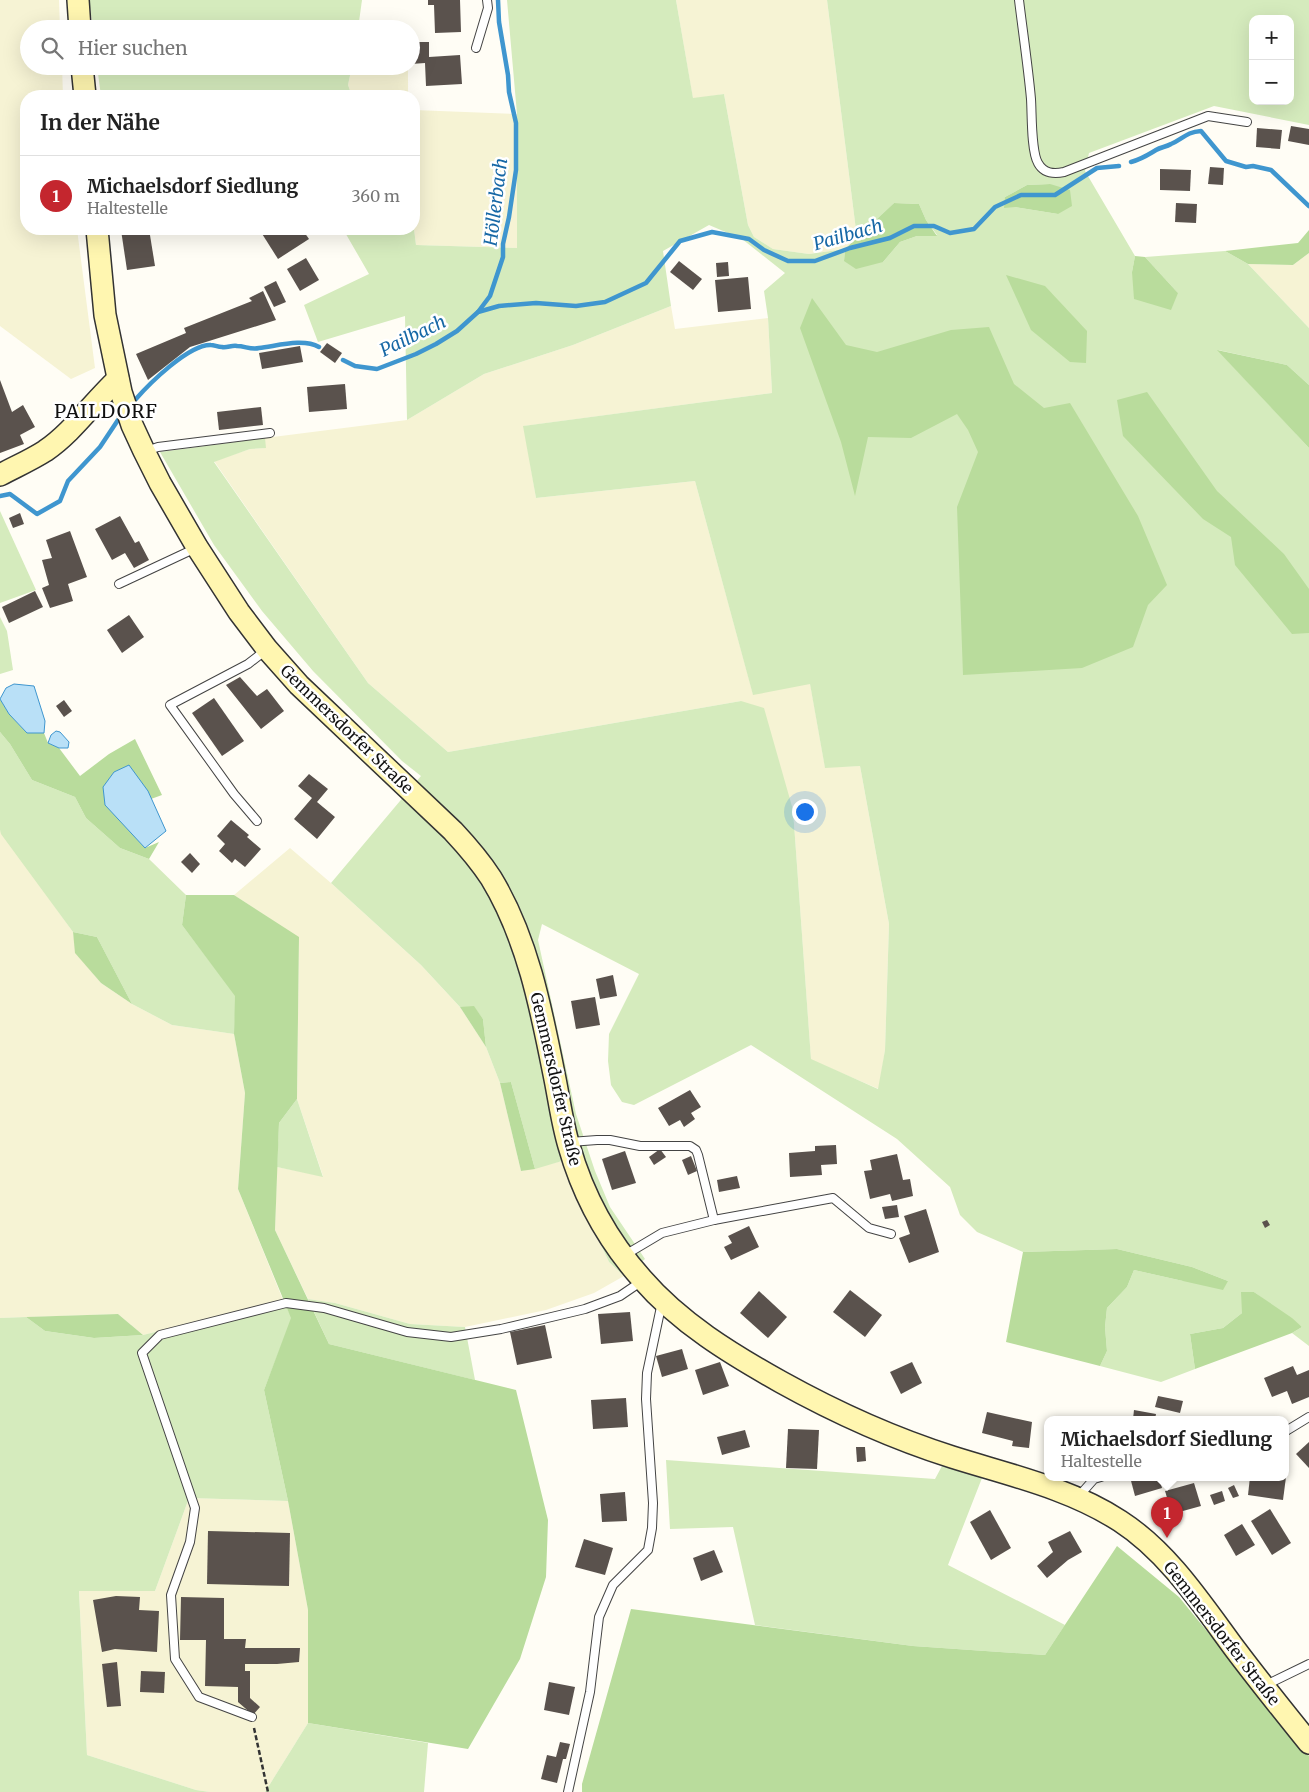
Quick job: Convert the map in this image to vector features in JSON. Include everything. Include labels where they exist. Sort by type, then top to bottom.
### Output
[{"type":"main road","points":[[78,0],[79,20]]},
{"type":"main road","points":[[83,75],[84,90]]},
{"type":"main road","name":"Gemmersdorfer Straße","points":[[98,235],[105,316],[118,379],[132,425],[160,483],[197,547],[239,612],[267,650],[299,685],[453,832],[473,853],[489,876],[513,922],[537,994],[568,1143],[577,1170],[599,1220],[643,1280],[692,1325],[720,1345],[750,1365],[826,1407],[877,1429],[949,1456],[1013,1474],[1078,1498],[1120,1521],[1138,1534],[1166,1560],[1309,1743]]},
{"type":"main road","points":[[0,475],[45,451],[71,428],[118,379]]},
{"type":"lane","points":[[476,48],[488,8],[487,0]]},
{"type":"lane","points":[[1019,0],[1031,96],[1035,153],[1038,163],[1045,171],[1054,174],[1064,172],[1208,116],[1247,122]]},
{"type":"lane","points":[[144,451],[158,447],[270,433]]},
{"type":"lane","points":[[119,584],[197,547]]},
{"type":"lane","points":[[257,821],[234,794],[170,705],[248,664],[267,650]]},
{"type":"lane","points":[[568,1143],[610,1140],[640,1146],[690,1146],[696,1150],[698,1156],[714,1220]]},
{"type":"lane","points":[[624,1256],[662,1232],[714,1220],[832,1198],[869,1228],[891,1234]]},
{"type":"lane","points":[[252,1717],[199,1697],[175,1659],[170,1594],[190,1542],[195,1508],[142,1353],[160,1335],[286,1303],[324,1308],[407,1332],[451,1337],[501,1329],[585,1309],[620,1296],[643,1280]]},
{"type":"lane","points":[[568,1792],[590,1692],[599,1617],[613,1585],[648,1550],[652,1528],[653,1503],[646,1399],[647,1373],[662,1299]]},
{"type":"lane","points":[[1289,1429],[1309,1417]]},
{"type":"lane","points":[[1078,1498],[1092,1481]]},
{"type":"lane","points":[[1263,1686],[1309,1664]]},
{"type":"path","points":[[252,1717],[268,1792]]},
{"type":"shaded area","points":[[0,0],[59,0],[60,20],[20,20],[20,75],[62,75],[63,90],[20,90],[20,235],[78,235],[95,368],[71,379],[0,326]]},
{"type":"shaded area","points":[[676,0],[827,0],[857,238],[845,249],[809,254],[773,249],[754,237],[748,225],[724,94],[693,99]]},
{"type":"shaded area","points":[[350,75],[408,75],[408,90],[350,90],[348,85]]},
{"type":"shaded area","points":[[420,110],[517,114],[517,248],[416,245],[415,235],[420,235]]},
{"type":"shaded area","points":[[1309,253],[1309,328],[1248,264],[1293,265]]},
{"type":"shaded area","points":[[671,306],[675,329],[768,318],[772,393],[524,426],[536,498],[695,481],[753,694],[810,683],[825,767],[860,766],[889,924],[885,1050],[879,1089],[811,1060],[793,810],[741,701],[448,752],[368,683],[214,461],[250,449],[265,448],[265,438],[407,420],[484,374],[573,345]]},
{"type":"shaded area","points":[[0,830],[73,932],[76,953],[101,983],[132,1004],[172,1025],[234,1034],[245,1093],[238,1189],[283,1300],[143,1335],[118,1314],[0,1318]]},
{"type":"shaded area","points":[[290,848],[421,965],[460,1007],[486,1047],[500,1083],[521,1171],[562,1161],[609,1262],[624,1276],[594,1293],[546,1310],[465,1327],[410,1324],[335,1303],[308,1299],[275,1230],[277,1167],[323,1176],[297,1099],[299,938],[234,895]]},
{"type":"shaded area","points":[[189,1498],[288,1501],[308,1610],[308,1723],[265,1792],[210,1792],[196,1790],[87,1755],[79,1590],[155,1591]]},
{"type":"green space","points":[[89,0],[362,0],[359,20],[92,20]]},
{"type":"green space","points":[[507,0],[676,0],[693,98],[724,94],[748,225],[754,237],[773,249],[809,254],[845,249],[844,261],[883,262],[900,242],[917,236],[937,235],[926,220],[919,204],[894,203],[857,238],[827,0],[1309,0],[1309,125],[1214,106],[1089,153],[1085,171],[1135,256],[1132,272],[1178,293],[1145,257],[1225,251],[1248,264],[1309,328],[1309,385],[1287,365],[1218,350],[1309,448],[1309,1346],[1292,1333],[1302,1327],[1254,1292],[1242,1292],[1242,1313],[1223,1328],[1190,1334],[1195,1369],[1161,1382],[1100,1366],[1107,1351],[1105,1327],[1107,1308],[1127,1287],[1134,1270],[1183,1281],[1228,1281],[1192,1267],[1117,1249],[1023,1252],[977,1232],[960,1215],[950,1187],[897,1139],[751,1045],[634,1105],[622,1102],[611,1085],[608,1061],[609,1034],[639,974],[542,924],[538,940],[576,1114],[595,1171],[610,1207],[645,1259],[624,1276],[609,1262],[562,1161],[535,1169],[511,1082],[500,1083],[486,1047],[483,1019],[474,1007],[460,1007],[421,965],[331,883],[421,776],[402,761],[313,671],[262,611],[214,545],[160,452],[265,438],[266,448],[250,449],[214,462],[368,683],[448,752],[741,701],[764,708],[793,810],[811,1059],[878,1089],[885,1050],[889,924],[860,766],[825,768],[810,684],[753,695],[695,481],[536,498],[523,426],[772,393],[768,318],[764,291],[785,273],[742,239],[709,225],[663,251],[671,306],[573,345],[484,374],[407,420],[405,316],[318,342],[304,305],[369,274],[346,235],[415,235],[416,245],[517,248],[517,114]],"holes":[[[1050,184],[1058,214],[1015,207],[1005,197],[1027,185]]]},
{"type":"green space","points":[[98,75],[350,75],[348,85],[350,90],[100,90]]},
{"type":"green space","points":[[1050,184],[1070,190],[1072,206],[1058,214],[1015,207],[1004,208],[1005,197],[1027,185]]},
{"type":"green space","points":[[894,203],[919,204],[926,220],[937,236],[917,236],[900,242],[883,262],[856,269],[844,261],[845,249]]},
{"type":"green space","points":[[1309,230],[1309,253],[1293,265],[1248,264],[1225,251],[1298,243]]},
{"type":"green space","points":[[1135,256],[1145,257],[1178,293],[1171,310],[1134,299],[1132,272]]},
{"type":"green space","points":[[1006,275],[1045,286],[1087,331],[1086,363],[1070,362],[1031,330]]},
{"type":"green space","points":[[812,298],[846,345],[877,352],[951,330],[989,327],[1014,384],[1044,408],[1070,403],[1138,516],[1167,585],[1148,605],[1133,647],[1082,668],[963,675],[957,507],[978,452],[968,430],[957,414],[911,438],[868,437],[855,496],[841,442],[800,328]]},
{"type":"green space","points":[[1217,350],[1287,365],[1309,385],[1309,448]]},
{"type":"green space","points":[[1147,392],[1217,491],[1284,554],[1309,589],[1309,633],[1292,634],[1235,565],[1231,537],[1203,519],[1123,436],[1117,400]]},
{"type":"green space","points":[[0,511],[36,590],[0,603]]},
{"type":"green space","points":[[0,617],[7,631],[13,670],[0,674]]},
{"type":"green space","points":[[0,699],[9,714],[27,733],[44,733],[48,743],[59,748],[80,776],[109,754],[135,739],[162,795],[151,799],[148,791],[127,828],[145,848],[159,842],[149,859],[120,848],[86,818],[75,797],[32,780],[10,744],[0,732]]},
{"type":"green space","points":[[0,732],[10,744],[32,780],[75,797],[86,818],[120,848],[149,859],[186,895],[182,925],[236,996],[234,1034],[172,1025],[132,1004],[97,937],[73,932],[1,834]]},
{"type":"green space","points":[[186,895],[234,895],[299,937],[297,1099],[279,1123],[275,1230],[329,1344],[516,1390],[548,1520],[546,1577],[520,1659],[468,1749],[308,1723],[308,1610],[288,1501],[264,1390],[291,1318],[238,1189],[245,1093],[234,1034],[235,996],[182,925]]},
{"type":"green space","points":[[73,932],[97,937],[132,1004],[101,983],[75,953]]},
{"type":"green space","points":[[474,1006],[483,1019],[486,1047],[460,1007]]},
{"type":"green space","points":[[511,1082],[535,1169],[521,1171],[500,1083]]},
{"type":"green space","points":[[297,1099],[323,1177],[277,1167],[279,1123]]},
{"type":"green space","points":[[1117,1249],[1192,1267],[1228,1281],[1223,1290],[1134,1270],[1127,1287],[1107,1308],[1105,1327],[1107,1351],[1100,1366],[1006,1342],[1023,1252]]},
{"type":"green space","points":[[1241,1292],[1254,1292],[1302,1327],[1292,1333],[1195,1369],[1190,1334],[1223,1328],[1242,1313]]},
{"type":"green space","points":[[308,1299],[335,1303],[410,1324],[465,1327],[475,1380],[329,1344]]},
{"type":"green space","points":[[283,1300],[292,1318],[264,1390],[288,1501],[189,1498],[155,1591],[79,1591],[87,1755],[196,1790],[210,1792],[0,1792],[0,1318],[26,1317],[45,1331],[94,1338],[143,1335]]},
{"type":"green space","points":[[118,1314],[143,1335],[94,1338],[45,1331],[26,1317]]},
{"type":"green space","points":[[666,1460],[935,1479],[942,1466],[982,1478],[948,1565],[1065,1625],[1045,1655],[913,1646],[755,1625],[733,1527],[670,1529]]},
{"type":"green space","points":[[1117,1546],[1179,1597],[1309,1756],[1309,1792],[582,1792],[582,1784],[631,1609],[913,1646],[1045,1655]]},
{"type":"green space","points":[[308,1723],[428,1743],[424,1792],[265,1792]]},
{"type":"water","points":[[14,684],[34,686],[45,721],[44,733],[27,733],[9,714],[0,699],[6,688]]},
{"type":"water","points":[[56,731],[60,732],[69,742],[68,748],[59,748],[48,743],[51,735]]},
{"type":"water","points":[[129,765],[148,791],[166,831],[145,848],[105,805],[103,787],[114,772]]},
{"type":"building","points":[[428,0],[460,0],[461,32],[435,33],[434,5],[428,5]]},
{"type":"building","points":[[420,42],[429,42],[429,57],[460,55],[462,84],[426,86],[425,63],[420,63]]},
{"type":"building","points":[[1291,126],[1309,129],[1309,145],[1288,141]]},
{"type":"building","points":[[1257,128],[1282,130],[1280,149],[1256,147]]},
{"type":"building","points":[[1210,167],[1224,168],[1223,185],[1208,184]]},
{"type":"building","points":[[1160,169],[1191,170],[1190,191],[1160,190]]},
{"type":"building","points":[[1176,203],[1197,204],[1196,223],[1175,222]]},
{"type":"building","points":[[122,235],[150,235],[155,266],[127,270]]},
{"type":"building","points":[[263,235],[306,235],[309,239],[278,259]]},
{"type":"building","points":[[306,258],[319,280],[300,291],[287,269]]},
{"type":"building","points":[[679,261],[702,279],[693,290],[670,272]]},
{"type":"building","points":[[728,262],[729,276],[717,277],[716,263]]},
{"type":"building","points":[[748,277],[751,309],[718,312],[715,280]]},
{"type":"building","points":[[276,281],[286,302],[274,307],[264,287]]},
{"type":"building","points":[[263,291],[276,320],[190,347],[148,380],[136,354],[186,333],[184,328],[252,301],[249,298]]},
{"type":"building","points":[[327,343],[342,353],[335,363],[320,352]]},
{"type":"building","points":[[300,346],[303,362],[262,369],[259,353]]},
{"type":"building","points":[[0,380],[12,412],[23,405],[35,427],[20,435],[24,444],[0,453]]},
{"type":"building","points":[[345,384],[347,409],[309,412],[307,387]]},
{"type":"building","points":[[261,407],[263,425],[219,430],[217,412]]},
{"type":"building","points":[[20,513],[24,524],[13,528],[9,518]]},
{"type":"building","points":[[120,516],[135,543],[139,541],[149,560],[134,568],[125,553],[112,560],[95,529]]},
{"type":"building","points":[[70,531],[87,577],[68,584],[73,601],[50,608],[42,588],[49,585],[42,560],[52,558],[46,540]]},
{"type":"building","points":[[35,591],[43,607],[9,623],[2,607]]},
{"type":"building","points":[[129,615],[144,637],[122,653],[107,630]]},
{"type":"building","points":[[240,677],[257,696],[267,689],[284,711],[261,729],[226,685]]},
{"type":"building","points":[[214,698],[244,741],[222,756],[192,713]]},
{"type":"building","points":[[64,700],[72,711],[64,717],[56,706]]},
{"type":"building","points":[[309,774],[328,789],[317,802],[335,817],[317,839],[294,819],[312,798],[298,786]]},
{"type":"building","points":[[231,820],[249,835],[247,837],[261,849],[245,867],[235,859],[232,863],[219,851],[225,844],[217,836]]},
{"type":"building","points":[[190,853],[200,864],[192,873],[181,862]]},
{"type":"building","points":[[613,975],[617,996],[600,999],[596,979]]},
{"type":"building","points":[[595,997],[600,1025],[576,1029],[571,1001]]},
{"type":"building","points":[[690,1090],[701,1107],[691,1113],[695,1119],[684,1127],[680,1120],[669,1126],[658,1108]]},
{"type":"building","points":[[836,1145],[837,1164],[821,1165],[822,1175],[790,1177],[789,1153],[815,1151],[815,1146]]},
{"type":"building","points":[[660,1149],[666,1157],[654,1165],[649,1157]]},
{"type":"building","points":[[625,1151],[636,1183],[612,1190],[602,1159]]},
{"type":"building","points":[[897,1154],[903,1180],[910,1179],[913,1196],[892,1201],[890,1194],[870,1199],[864,1171],[872,1170],[870,1160]]},
{"type":"building","points":[[691,1156],[697,1171],[688,1175],[682,1160]]},
{"type":"building","points":[[737,1176],[740,1188],[719,1192],[717,1180]]},
{"type":"building","points":[[897,1205],[899,1217],[885,1219],[882,1207]]},
{"type":"building","points":[[926,1209],[939,1252],[909,1263],[899,1238],[910,1234],[904,1216]]},
{"type":"building","points":[[1267,1220],[1270,1225],[1265,1228],[1262,1222]]},
{"type":"building","points":[[749,1226],[759,1247],[731,1260],[724,1247],[732,1243],[728,1236]]},
{"type":"building","points":[[850,1290],[882,1315],[865,1337],[833,1312]]},
{"type":"building","points":[[759,1291],[787,1317],[768,1338],[740,1313]]},
{"type":"building","points":[[630,1312],[633,1341],[601,1344],[598,1314]]},
{"type":"building","points":[[545,1325],[552,1358],[517,1365],[510,1332]]},
{"type":"building","points":[[682,1349],[688,1369],[662,1377],[656,1356]]},
{"type":"building","points":[[720,1362],[729,1386],[703,1395],[695,1370]]},
{"type":"building","points":[[912,1362],[922,1383],[901,1394],[890,1372]]},
{"type":"building","points":[[1293,1366],[1297,1375],[1309,1370],[1309,1397],[1292,1404],[1287,1391],[1272,1397],[1264,1378]]},
{"type":"building","points":[[1158,1396],[1183,1401],[1180,1413],[1155,1407]]},
{"type":"building","points":[[626,1398],[628,1427],[593,1429],[591,1400]]},
{"type":"building","points":[[1134,1410],[1156,1414],[1156,1416],[1133,1416]]},
{"type":"building","points":[[987,1412],[1032,1422],[1029,1448],[1012,1446],[1013,1441],[982,1433]]},
{"type":"building","points":[[788,1429],[819,1430],[817,1469],[786,1468]]},
{"type":"building","points":[[745,1430],[750,1447],[722,1455],[717,1437]]},
{"type":"building","points":[[1309,1442],[1309,1468],[1296,1454]]},
{"type":"building","points":[[856,1447],[865,1447],[866,1461],[857,1462]]},
{"type":"building","points":[[1131,1481],[1160,1481],[1162,1488],[1135,1496]]},
{"type":"building","points":[[1250,1481],[1285,1481],[1283,1500],[1248,1495]]},
{"type":"building","points":[[1194,1483],[1201,1506],[1172,1514],[1165,1491]]},
{"type":"building","points":[[1234,1485],[1239,1496],[1233,1498],[1228,1488]]},
{"type":"building","points":[[1222,1491],[1225,1501],[1214,1505],[1210,1495]]},
{"type":"building","points":[[625,1492],[627,1521],[602,1522],[600,1494]]},
{"type":"building","points":[[1270,1509],[1291,1543],[1272,1555],[1251,1521]]},
{"type":"building","points":[[990,1510],[1011,1548],[991,1560],[970,1522]]},
{"type":"building","points":[[1242,1524],[1255,1545],[1236,1556],[1224,1535]]},
{"type":"building","points":[[208,1531],[290,1533],[289,1586],[207,1584]]},
{"type":"building","points":[[1070,1531],[1082,1552],[1068,1560],[1047,1578],[1037,1566],[1053,1552],[1048,1542]]},
{"type":"building","points":[[584,1539],[613,1548],[605,1575],[575,1567]]},
{"type":"building","points":[[714,1550],[723,1572],[701,1581],[693,1558]]},
{"type":"building","points":[[116,1596],[140,1597],[139,1610],[159,1611],[157,1652],[115,1649],[102,1652],[93,1600]]},
{"type":"building","points":[[181,1597],[224,1598],[224,1639],[246,1639],[245,1648],[300,1648],[299,1662],[245,1664],[245,1671],[250,1671],[250,1698],[260,1707],[253,1715],[238,1702],[238,1687],[205,1686],[206,1640],[180,1640]]},
{"type":"building","points":[[117,1662],[121,1706],[107,1707],[102,1664]]},
{"type":"building","points":[[141,1671],[165,1672],[164,1693],[140,1692]]},
{"type":"building","points":[[549,1682],[575,1687],[569,1715],[544,1710]]},
{"type":"building","points":[[560,1742],[570,1744],[566,1759],[563,1759],[557,1783],[541,1779],[547,1755],[556,1757]]},
{"type":"waterway","name":"Höllerbach","points":[[478,312],[490,296],[503,257],[503,244],[516,170],[516,123],[509,92],[499,22],[498,0]]},
{"type":"waterway","name":"Pailbach","points":[[1131,162],[1188,134],[1201,131],[1226,161],[1246,167],[1253,166],[1271,170],[1309,206]]},
{"type":"waterway","name":"Pailbach","points":[[343,360],[355,366],[377,369],[436,344],[457,331],[478,312],[499,306],[536,303],[576,306],[605,302],[646,283],[680,241],[712,232],[749,239],[764,250],[788,261],[815,261],[850,248],[890,238],[914,226],[934,226],[950,233],[974,229],[995,207],[1021,195],[1055,195],[1097,168],[1119,166]]},
{"type":"waterway","name":"Pailbach","points":[[135,400],[170,366],[202,346],[256,348],[305,343],[319,347]]},
{"type":"waterway","name":"Pailbach","points":[[0,496],[10,494],[37,514],[60,501],[68,481],[100,447],[118,420]]},
{"type":"place","name":"Michaelsdorf Siedlung","points":[[1167,1538]]},
{"type":"district","name":"PAILDORF","points":[[106,411]]}]
